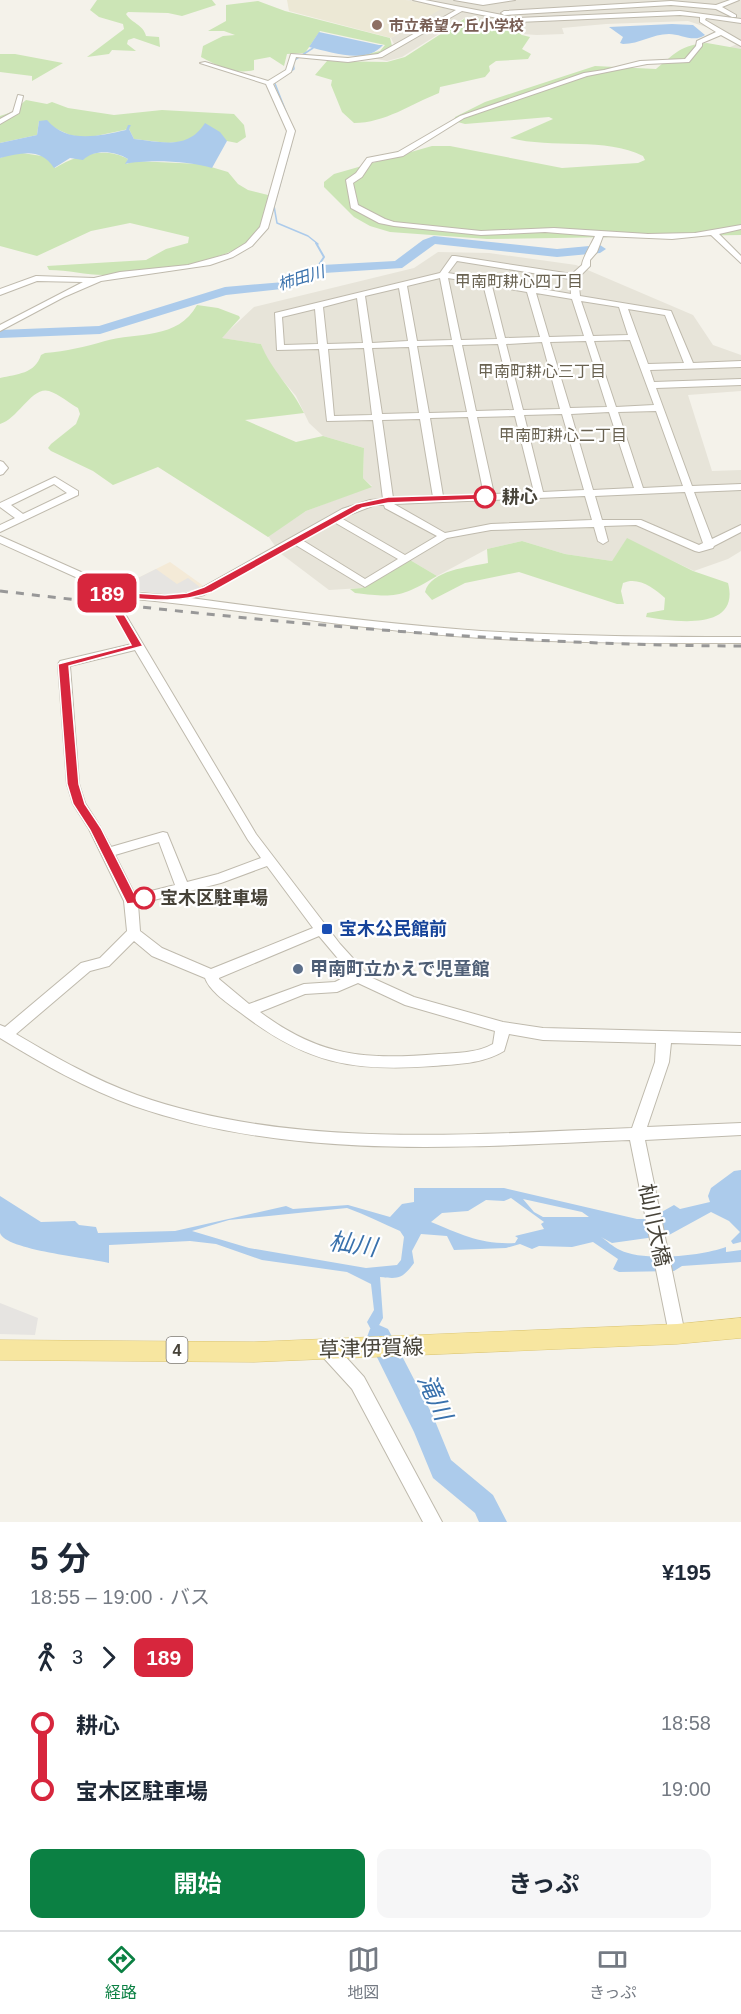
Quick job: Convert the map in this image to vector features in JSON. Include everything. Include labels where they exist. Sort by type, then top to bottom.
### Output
[{"type":"main road","name":"草津伊賀線","points":[[0,1350],[327,1350],[677,1334],[741,1328]]},
{"type":"street","points":[[416,0],[527,21],[703,18],[738,20]]},
{"type":"street","points":[[457,0],[512,0]]},
{"type":"street","points":[[503,15],[597,3],[671,3],[717,7],[739,0]]},
{"type":"street","points":[[495,1],[503,15]]},
{"type":"street","points":[[597,3],[608,20]]},
{"type":"street","points":[[717,7],[738,20]]},
{"type":"street","points":[[203,63],[269,83],[289,71],[290,60],[301,55],[348,60],[380,56],[460,10]]},
{"type":"street","points":[[703,18],[741,29]]},
{"type":"street","points":[[703,18],[720,33],[741,44]]},
{"type":"street","points":[[543,27],[608,20]]},
{"type":"street","points":[[527,21],[533,28]]},
{"type":"street","points":[[720,33],[699,42],[699,46],[687,61],[634,64],[602,74],[586,74],[462,117],[400,154],[370,160],[358,176],[349,182],[352,186],[352,204],[382,221],[482,233],[551,230],[599,236],[680,237],[714,234],[741,226]]},
{"type":"street","points":[[0,328],[96,280],[115,275],[164,271],[216,261],[240,252],[255,241],[264,228],[291,131],[269,83]]},
{"type":"street","points":[[0,122],[16,113],[20,96]]},
{"type":"street","points":[[714,234],[741,261]]},
{"type":"street","points":[[574,277],[586,266],[586,260],[595,249],[599,236]]},
{"type":"street","points":[[489,496],[470,414],[443,275],[454,258],[574,277]]},
{"type":"street","points":[[633,337],[280,348],[278,315],[443,275],[669,313],[690,366]]},
{"type":"street","points":[[574,277],[576,298],[639,490]]},
{"type":"street","points":[[0,292],[36,278],[96,280]]},
{"type":"street","points":[[487,282],[539,494]]},
{"type":"street","points":[[403,285],[438,498]]},
{"type":"street","points":[[531,290],[603,541]]},
{"type":"street","points":[[361,295],[389,506],[444,536]]},
{"type":"street","points":[[319,305],[330,419],[659,408]]},
{"type":"street","points":[[622,305],[709,546]]},
{"type":"street","points":[[645,367],[741,364]]},
{"type":"street","points":[[651,385],[741,382]]},
{"type":"street","points":[[0,464],[3,468],[0,472]]},
{"type":"street","points":[[0,529],[75,493],[55,480],[4,505],[22,518]]},
{"type":"street","points":[[174,599],[208,589],[359,506],[388,500],[639,490],[740,489]]},
{"type":"street","points":[[334,518],[405,559]]},
{"type":"street","points":[[294,540],[365,584],[444,536],[491,527],[637,522],[699,549],[741,528]]},
{"type":"street","points":[[0,539],[95,582],[107,593],[231,805],[321,930],[360,976],[396,996],[503,1028],[543,1034],[741,1040]]},
{"type":"street","points":[[107,593],[480,634],[627,640],[741,640]]},
{"type":"street","points":[[138,646],[64,664],[73,784],[79,804],[108,852],[131,901],[134,933],[157,952],[211,975],[321,930]]},
{"type":"street","points":[[108,852],[163,836],[183,888]]},
{"type":"street","points":[[131,901],[183,888],[269,860]]},
{"type":"street","points":[[134,933],[104,962],[86,967],[3,1032],[96,1085],[116,1093],[174,1112],[255,1130],[316,1137],[419,1140],[637,1139],[741,1129]]},
{"type":"street","points":[[211,975],[213,982],[277,1034],[304,1048],[362,1063],[412,1063],[493,1052],[499,1047],[503,1028]]},
{"type":"street","points":[[247,1011],[304,989],[337,987],[360,976]]},
{"type":"street","points":[[637,1139],[666,1050],[663,1037]]},
{"type":"street","name":"杣川大橋","points":[[637,1139],[677,1334]]},
{"type":"street","points":[[327,1350],[358,1383],[433,1522]]},
{"type":"shaded area","name":"市立希望ヶ丘小学校","points":[[287,0],[406,0],[443,8],[391,38],[289,11]]},
{"type":"shaded area","points":[[406,0],[741,0],[741,59],[721,51],[737,44],[709,28],[688,21],[562,28],[564,34],[537,35],[522,34],[516,27],[466,17],[402,57],[387,61],[367,57],[395,46],[391,38],[442,8]]},
{"type":"shaded area","points":[[438,252],[489,253],[576,265],[693,315],[713,345],[741,355],[741,391],[688,395],[712,471],[741,470],[741,551],[728,559],[694,571],[627,539],[612,561],[565,554],[522,541],[487,549],[437,576],[410,560],[362,588],[329,590],[280,553],[268,536],[306,511],[372,486],[363,478],[364,448],[323,436],[309,423],[296,396],[268,363],[261,344],[221,338],[254,307],[414,268]]},
{"type":"shaded area","points":[[170,562],[205,587],[172,595],[118,588]]},
{"type":"shaded area","points":[[156,569],[177,584],[188,578],[201,588],[172,595],[118,588]]},
{"type":"shaded area","points":[[0,1303],[38,1318],[35,1335],[0,1334]]},
{"type":"green space","points":[[97,0],[212,0],[216,5],[182,16],[168,13],[128,12],[126,14],[128,17],[142,29],[146,36],[159,37],[160,47],[134,38],[128,40],[127,44],[136,51],[112,50],[109,54],[87,57],[124,29],[123,24],[99,17],[90,10]]},
{"type":"green space","points":[[258,1],[285,11],[390,38],[392,46],[373,55],[351,58],[380,51],[385,45],[320,31],[305,53],[287,54],[284,66],[270,57],[254,60],[254,70],[240,71],[220,66],[201,57],[203,46],[223,36],[235,35],[224,31],[208,31],[226,21],[226,5]]},
{"type":"green space","points":[[467,17],[508,25],[522,35],[530,37],[522,49],[531,54],[528,59],[496,61],[489,66],[490,71],[485,77],[440,87],[439,93],[387,116],[354,123],[342,112],[331,85],[332,80],[315,75],[327,61],[387,62],[405,57]]},
{"type":"green space","points":[[707,43],[741,49],[741,235],[487,239],[390,232],[370,226],[354,217],[324,187],[324,182],[334,174],[432,146],[450,146],[562,168],[638,163],[645,160],[643,156],[613,147],[543,143],[510,138],[553,119],[549,117],[465,124],[454,121],[455,117],[485,102],[595,66],[656,69],[684,48]]},
{"type":"green space","points":[[0,54],[15,54],[63,63],[32,81],[32,76],[0,72]]},
{"type":"green space","points":[[26,100],[47,104],[52,102],[68,108],[114,115],[162,110],[234,114],[244,125],[246,137],[237,143],[197,135],[187,141],[168,143],[134,139],[129,129],[86,138],[70,135],[39,121],[37,135],[0,143],[0,116],[12,112]]},
{"type":"green space","points":[[16,152],[48,157],[55,168],[81,156],[100,153],[119,155],[128,159],[126,164],[135,161],[201,164],[228,172],[238,184],[248,190],[268,195],[265,216],[257,234],[246,244],[229,252],[186,265],[140,273],[104,275],[49,270],[47,266],[146,260],[166,249],[188,243],[189,237],[130,223],[91,231],[37,256],[0,246],[0,158]]},
{"type":"green space","points":[[197,305],[218,308],[239,316],[240,318],[222,338],[261,344],[270,362],[304,413],[245,420],[296,442],[323,436],[364,448],[363,478],[372,487],[306,511],[268,537],[158,467],[113,485],[93,471],[51,451],[48,448],[51,444],[76,424],[80,414],[78,408],[53,392],[37,393],[13,416],[0,424],[0,378],[30,370],[45,353],[168,329],[189,316]]},
{"type":"green space","points":[[627,538],[693,571],[728,583],[729,599],[724,610],[714,617],[701,620],[686,621],[646,617],[647,613],[664,610],[665,598],[640,582],[623,583],[621,591],[624,604],[617,604],[519,572],[465,583],[432,600],[425,592],[435,579],[443,574],[488,563],[487,549],[522,541],[565,554],[612,561]]},
{"type":"green space","points":[[410,560],[437,576],[398,594],[369,595],[355,593],[350,589],[362,588]]},
{"type":"water","points":[[693,25],[705,35],[692,38],[663,34],[623,44],[620,43],[623,37],[609,27]]},
{"type":"water","points":[[319,32],[383,45],[376,51],[358,56],[309,47]]},
{"type":"water","points":[[47,120],[64,133],[84,136],[126,130],[128,125],[131,125],[129,129],[134,139],[164,142],[182,141],[191,137],[205,123],[220,132],[227,141],[212,168],[168,162],[125,164],[128,159],[105,152],[93,154],[83,160],[70,158],[54,168],[49,161],[37,154],[23,153],[0,158],[0,143],[37,135],[39,121]]},
{"type":"water","points":[[741,1170],[741,1242],[733,1244],[731,1241],[740,1232],[729,1221],[711,1212],[669,1235],[612,1243],[601,1237],[620,1250],[643,1256],[688,1255],[726,1247],[726,1252],[741,1250],[741,1262],[682,1266],[674,1271],[619,1272],[613,1269],[618,1259],[593,1242],[572,1247],[539,1246],[532,1249],[520,1244],[506,1248],[454,1250],[447,1236],[421,1234],[412,1251],[414,1263],[406,1272],[396,1278],[380,1277],[383,1318],[378,1327],[396,1361],[384,1355],[367,1322],[374,1310],[371,1284],[347,1272],[262,1260],[216,1244],[190,1241],[109,1245],[109,1263],[32,1249],[5,1239],[0,1233],[0,1196],[41,1222],[75,1221],[79,1225],[96,1227],[98,1233],[175,1231],[286,1206],[293,1209],[348,1205],[390,1217],[402,1204],[414,1202],[414,1188],[504,1188],[637,1219],[649,1219],[674,1205],[680,1209],[710,1202],[708,1196],[711,1188],[734,1171]],"holes":[[[511,1198],[544,1222],[541,1224],[544,1229],[515,1236],[518,1238],[515,1243],[503,1243],[472,1238],[431,1222],[442,1213],[468,1211],[486,1200],[504,1201]],[[523,1199],[582,1212],[589,1217],[543,1217],[534,1212]],[[347,1208],[400,1231],[404,1237],[401,1260],[397,1265],[366,1268],[249,1248],[192,1231],[229,1220]]]},
{"type":"waterway","points":[[285,76],[294,69],[293,61],[313,48]]},
{"type":"waterway","points":[[274,81],[290,122]]},
{"type":"waterway","points":[[291,145],[274,206],[277,223],[308,236],[318,244]]},
{"type":"waterway","name":"柿田川","points":[[0,334],[100,330],[225,291],[287,285],[322,269],[398,265],[434,240],[557,253],[600,249]]},
{"type":"waterway","points":[[315,271],[324,257],[316,243]]},
{"type":"waterway","name":"滝川","points":[[379,1337],[424,1425],[442,1469],[484,1504],[494,1522]]},
{"type":"railway","points":[[0,591],[277,621],[462,636],[648,645],[741,646]]},
{"type":"bus line","name":"189","points":[[144,898],[131,901],[95,828],[82,811],[73,784],[64,664],[138,646],[107,593],[165,599],[189,596],[208,589],[346,511],[359,506],[388,500],[485,497]]},
{"type":"place","name":"市立希望ヶ丘小学校","points":[[377,25]]},
{"type":"place","name":"耕心","points":[[485,497]]},
{"type":"place","name":"宝木区駐車場","points":[[144,898]]},
{"type":"place","name":"宝木公民館前","points":[[327,929]]},
{"type":"place","name":"甲南町立かえで児童館","points":[[298,969]]},
{"type":"district","name":"甲南町耕心四丁目","points":[[519,281]]},
{"type":"district","name":"甲南町耕心三丁目","points":[[542,371]]},
{"type":"district","name":"甲南町耕心二丁目","points":[[563,435]]},
{"type":"water label","name":"杣川","points":[[353,1244]]}]
